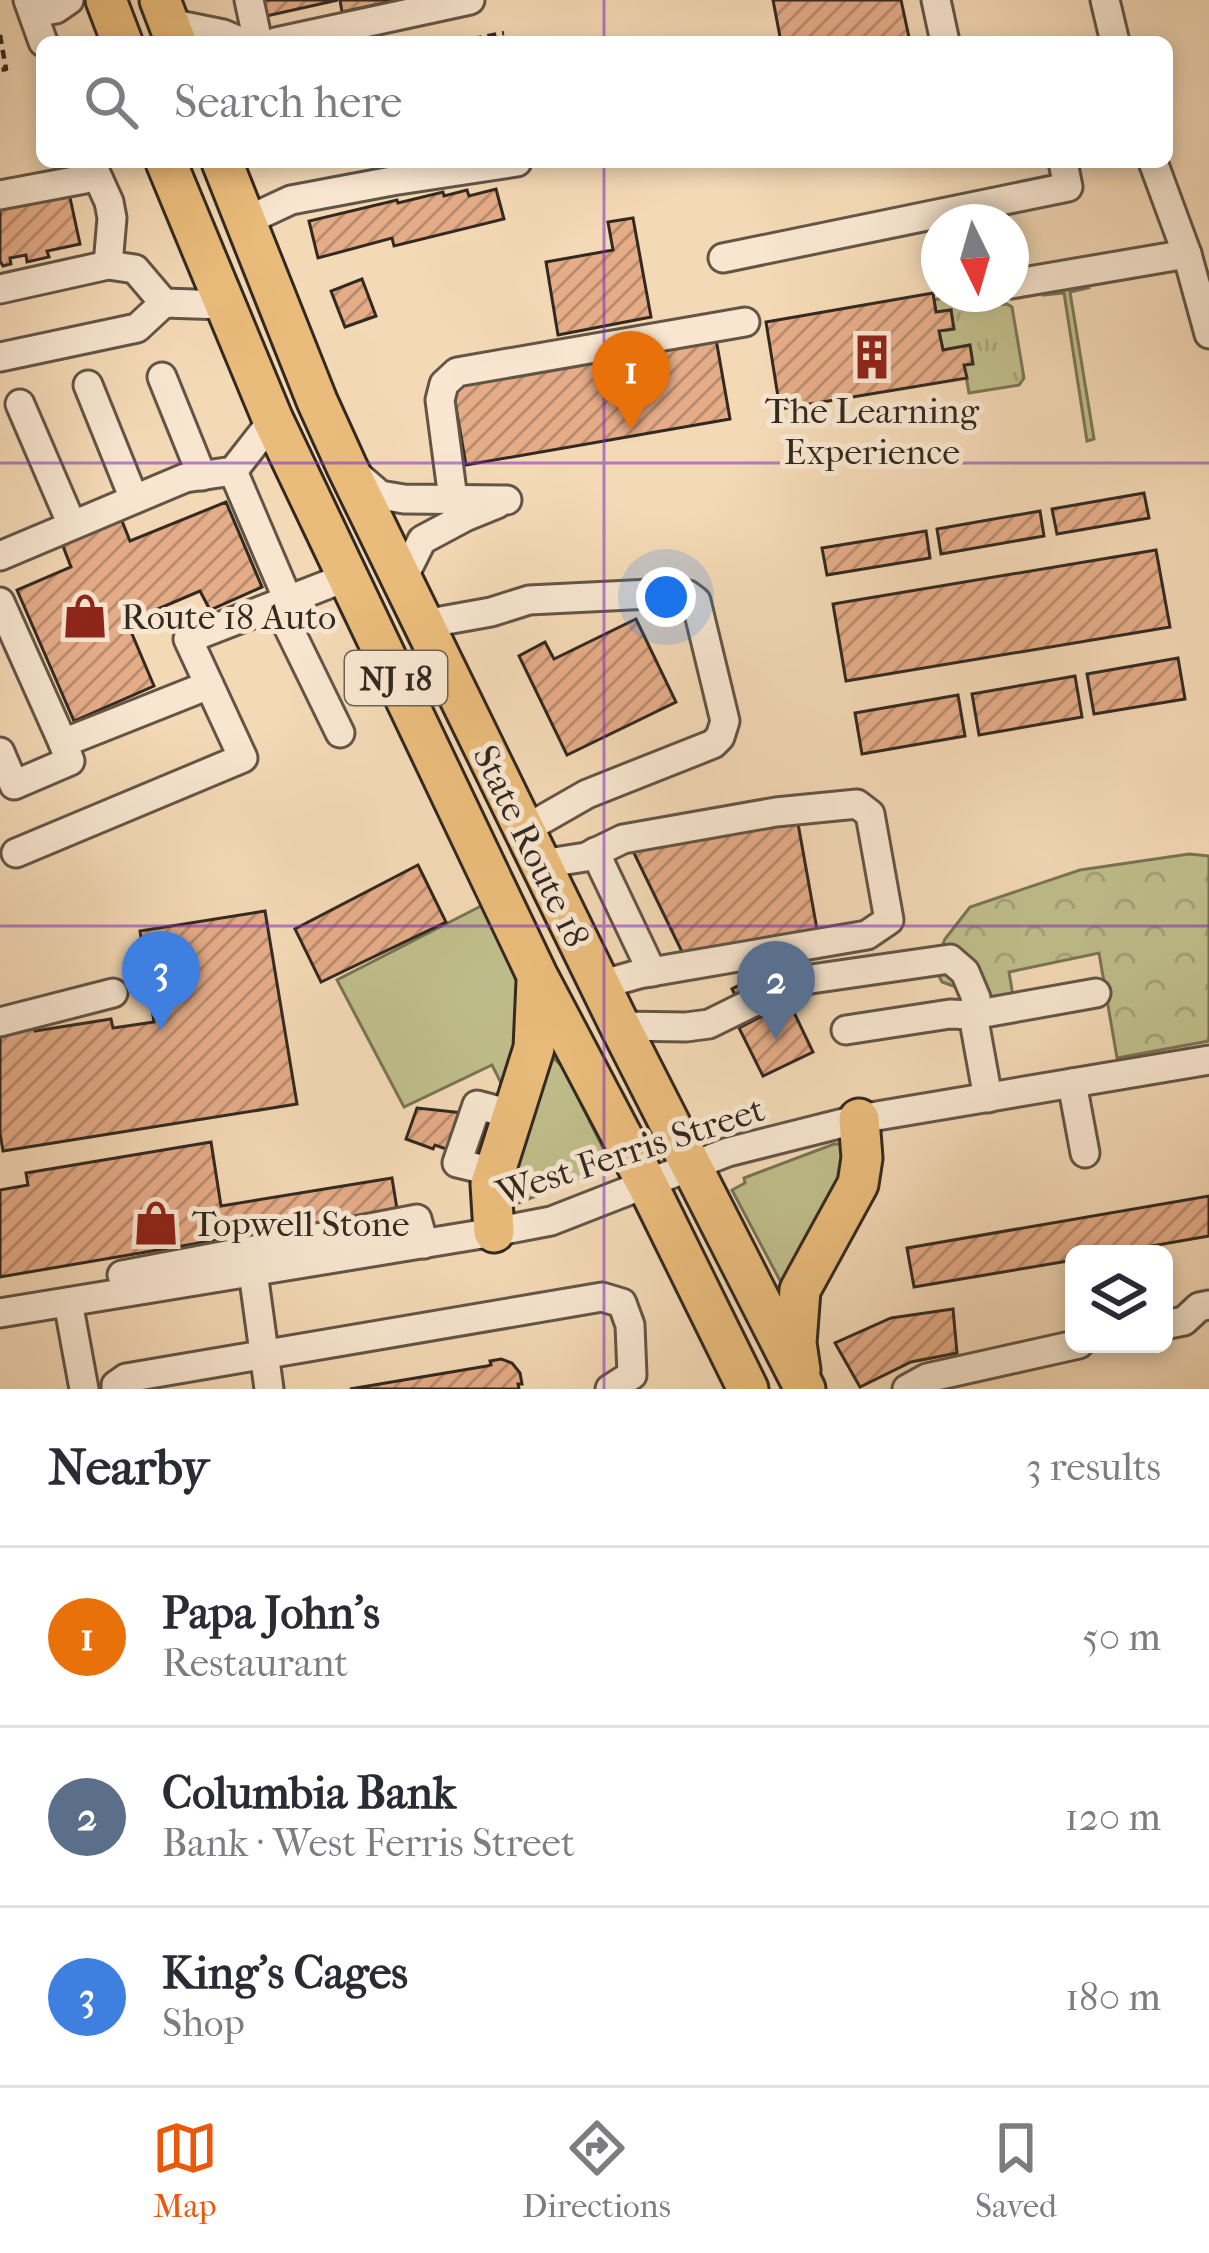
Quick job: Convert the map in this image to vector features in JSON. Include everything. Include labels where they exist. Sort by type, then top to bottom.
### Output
[{"type":"highway","points":[[106,0],[120,36]]},
{"type":"highway","name":"State Route 18","points":[[168,168],[273,420],[537,975],[647,1184],[740,1386]]},
{"type":"highway","name":"State Route 18","points":[[224,168],[347,467],[689,1166],[803,1385]]},
{"type":"highway","points":[[494,1232],[490,1197],[494,1172],[535,1048],[537,975]]},
{"type":"highway","points":[[803,1385],[796,1343],[800,1290],[858,1184],[859,1119]]},
{"type":"street","points":[[41,36],[31,7],[56,9],[69,0]]},
{"type":"street","points":[[249,0],[257,36]]},
{"type":"street","points":[[304,36],[470,0]]},
{"type":"street","points":[[936,0],[944,36]]},
{"type":"street","points":[[1105,0],[1113,36]]},
{"type":"street","points":[[168,22],[228,36]]},
{"type":"street","points":[[0,190],[93,168]]},
{"type":"street","points":[[104,168],[112,218],[109,256]]},
{"type":"street","points":[[246,221],[291,200],[481,168]]},
{"type":"street","points":[[1006,204],[1068,188],[1064,168]]},
{"type":"street","points":[[1155,168],[1187,254],[1209,334]]},
{"type":"street","points":[[723,258],[921,223]]},
{"type":"street","points":[[1029,281],[1187,254]]},
{"type":"street","points":[[0,272],[109,256],[134,268],[164,303]]},
{"type":"street","points":[[0,289],[109,256]]},
{"type":"street","points":[[0,358],[137,328],[164,303],[224,305]]},
{"type":"street","points":[[453,499],[440,400],[445,384],[457,372],[745,322]]},
{"type":"street","points":[[162,377],[202,476]]},
{"type":"street","points":[[88,385],[134,499]]},
{"type":"street","points":[[20,404],[73,525]]},
{"type":"street","points":[[0,556],[185,478],[233,471],[273,420]]},
{"type":"street","points":[[347,467],[380,495],[404,500],[507,500],[422,540],[403,578]]},
{"type":"street","points":[[233,471],[282,602],[340,734]]},
{"type":"street","points":[[16,854],[243,758],[188,639],[347,577]]},
{"type":"street","points":[[424,623],[490,612],[529,599],[670,592],[688,595],[696,602],[725,722],[720,737],[713,744],[587,794],[533,847]]},
{"type":"street","points":[[0,602],[70,761],[14,785],[0,752]]},
{"type":"street","points":[[63,743],[209,685]]},
{"type":"street","points":[[533,847],[586,857],[623,839],[776,812],[857,804],[870,814],[889,920],[867,935],[600,985]]},
{"type":"street","points":[[596,852],[652,972]]},
{"type":"street","points":[[620,1026],[709,1024],[788,985],[950,959],[965,972],[976,998],[974,1015],[988,1098]]},
{"type":"street","points":[[0,1022],[113,993]]},
{"type":"street","points":[[846,1030],[1096,994]]},
{"type":"street","name":"West Ferris Street","points":[[0,1313],[70,1293],[253,1272],[551,1221],[728,1151],[859,1119],[1209,1060]]},
{"type":"street","points":[[1072,1083],[1085,1153]]},
{"type":"street","points":[[84,1389],[70,1293],[416,1220],[424,1244]]},
{"type":"street","points":[[253,1272],[269,1389]]},
{"type":"street","points":[[116,1387],[135,1376],[602,1297],[622,1303],[630,1325],[632,1375],[610,1389]]},
{"type":"street","points":[[1173,1323],[1209,1305]]},
{"type":"street","points":[[917,1383],[1065,1347]]},
{"type":"path","points":[[489,36],[504,33]]},
{"type":"path","points":[[0,35],[6,69],[0,70]]},
{"type":"green space","points":[[1084,284],[1088,288],[1070,292],[1094,439],[1087,441],[1064,293],[1044,295],[1047,290]]},
{"type":"green space","points":[[951,312],[1013,312],[1024,378],[1019,385],[969,393],[964,365],[972,364],[969,345],[943,350],[939,331],[953,329]]},
{"type":"green space","points":[[1189,854],[1209,856],[1209,1041],[1117,1058],[1099,953],[1009,972],[1015,1008],[942,982],[934,967],[945,939],[970,907],[1080,870]]},
{"type":"green space","points":[[483,905],[524,1001],[519,1047],[503,1087],[492,1065],[404,1107],[337,980]]},
{"type":"green space","points":[[553,1058],[563,1067],[607,1156],[592,1164],[595,1172],[519,1203],[509,1175]]},
{"type":"green space","points":[[841,1144],[848,1161],[785,1290],[732,1190],[745,1183],[744,1178]]},
{"type":"building","points":[[258,0],[338,0],[262,17]]},
{"type":"building","points":[[340,0],[398,0],[342,12]]},
{"type":"building","points":[[773,0],[901,0],[909,36],[780,36]]},
{"type":"building","points":[[496,189],[504,219],[394,246],[392,238],[318,258],[309,221],[443,192],[444,196],[467,190],[469,196]]},
{"type":"building","points":[[69,193],[80,244],[47,251],[49,257],[27,262],[26,255],[10,258],[11,264],[3,266],[0,208]]},
{"type":"building","points":[[633,218],[651,317],[558,335],[546,262],[613,250],[608,222]]},
{"type":"building","points":[[362,279],[376,316],[345,327],[331,291]]},
{"type":"building","name":"The Learning Experience","points":[[921,295],[921,312],[951,312],[954,329],[939,331],[943,350],[970,345],[973,364],[964,365],[967,378],[780,409],[766,322]]},
{"type":"building","points":[[716,339],[730,419],[466,465],[452,384]]},
{"type":"building","points":[[1144,493],[1149,518],[1057,534],[1052,509]]},
{"type":"building","name":"Route 18 Auto","points":[[226,502],[262,587],[210,610],[200,591],[127,622],[154,686],[74,721],[17,590],[71,567],[61,541],[120,516],[130,541]]},
{"type":"building","points":[[1040,511],[1044,536],[941,554],[937,529]]},
{"type":"building","points":[[926,531],[930,558],[827,575],[822,548]]},
{"type":"building","points":[[1156,550],[1170,627],[846,681],[833,604]]},
{"type":"building","points":[[636,619],[676,702],[567,755],[519,656],[545,642],[554,659]]},
{"type":"building","points":[[1178,658],[1185,699],[1094,714],[1087,674]]},
{"type":"building","points":[[1075,676],[1082,717],[979,735],[972,694]]},
{"type":"building","points":[[958,695],[965,736],[862,754],[855,713]]},
{"type":"building","points":[[797,818],[818,935],[685,958],[630,845]]},
{"type":"building","points":[[418,865],[446,922],[321,982],[295,929]]},
{"type":"building","points":[[265,911],[297,1104],[3,1151],[0,1030],[34,1025],[35,1031],[111,1019],[113,1028],[154,1022],[140,931]]},
{"type":"building","points":[[757,976],[774,1009],[749,1023],[732,989]]},
{"type":"building","points":[[789,1002],[813,1052],[763,1076],[739,1028]]},
{"type":"building","points":[[417,1108],[464,1113],[449,1150],[406,1139]]},
{"type":"building","name":"Topwell Stone","points":[[211,1142],[221,1206],[392,1178],[397,1209],[0,1277],[0,1190],[28,1185],[26,1173]]},
{"type":"building","points":[[1209,1196],[1209,1236],[1158,1245],[1065,1245],[1065,1262],[914,1287],[907,1248]]},
{"type":"building","points":[[953,1309],[957,1353],[911,1362],[860,1387],[835,1343],[891,1318]]},
{"type":"building","points":[[501,1359],[520,1373],[519,1389],[350,1389],[487,1366]]},
{"type":"place","name":"The Learning Experience","points":[[872,357]]},
{"type":"place","name":"Papa John's","points":[[631,430]]},
{"type":"place","name":"Route 18 Auto","points":[[85,616]]},
{"type":"place","name":"King's Cages","points":[[161,1030]]},
{"type":"place","name":"Columbia Bank","points":[[776,1040]]},
{"type":"place","name":"Topwell Stone","points":[[156,1223]]}]
